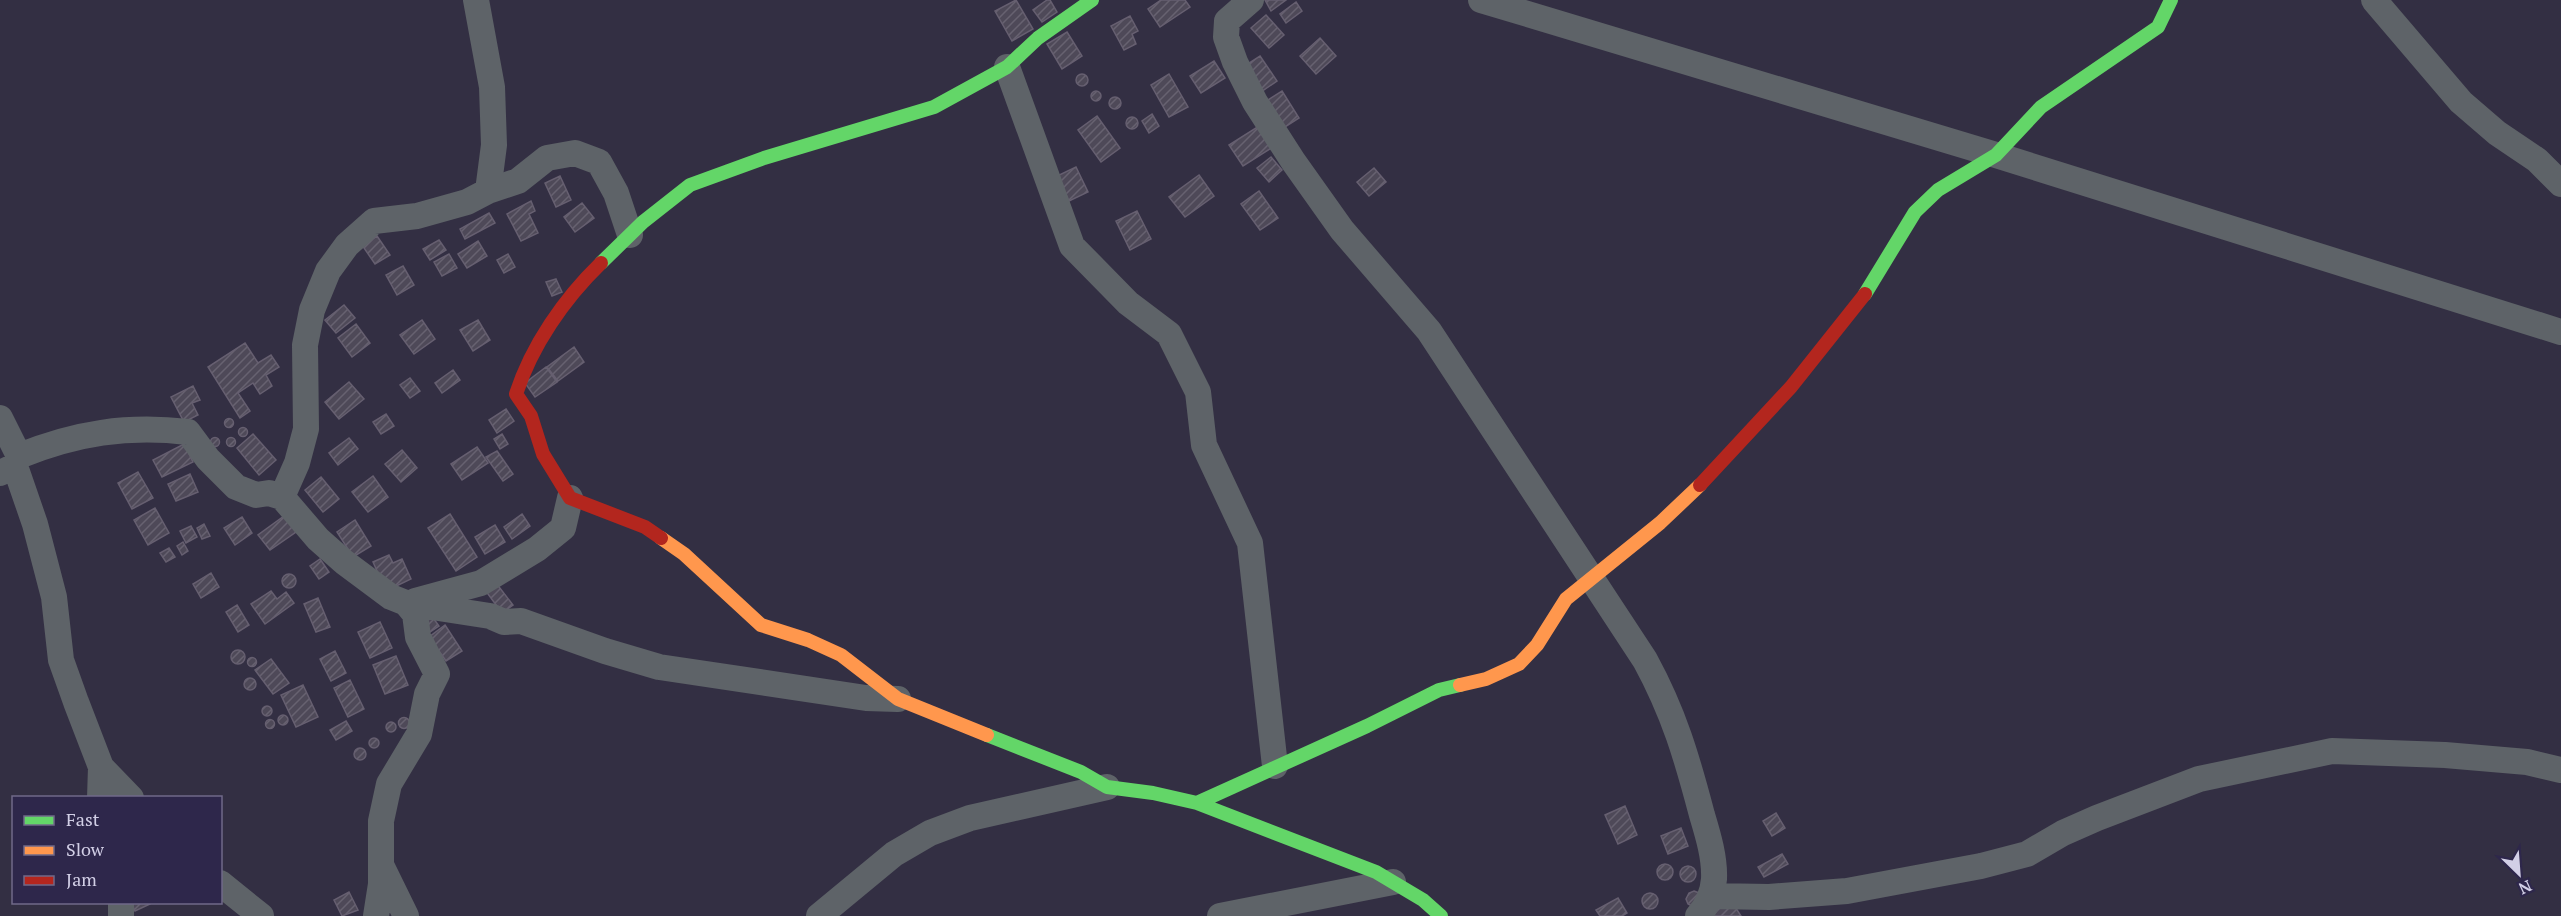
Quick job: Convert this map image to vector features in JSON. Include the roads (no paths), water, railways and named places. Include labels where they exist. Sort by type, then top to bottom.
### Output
[{"type":"street","points":[[476,0],[492,87],[494,145],[488,191]]},
{"type":"street","points":[[1092,0],[1038,39],[1007,67],[933,107],[764,158],[690,185],[630,235],[587,277],[541,338],[524,369],[516,394],[531,416],[543,454],[570,498],[645,527],[684,554],[761,625],[808,640],[841,656],[898,699],[1081,772],[1107,787]]},
{"type":"street","points":[[1251,0],[1227,21],[1226,37],[1255,102],[1342,230],[1429,331],[1589,578],[1645,660],[1664,694],[1684,746],[1711,848],[1714,878],[1704,906],[1769,897],[1846,891],[1981,866],[2027,854],[2063,833],[2097,818],[2199,779],[2332,751],[2445,755],[2527,762],[2561,770]]},
{"type":"street","points":[[1481,0],[1996,154],[2561,332]]},
{"type":"street","points":[[1197,803],[1367,726],[1439,690],[1486,680],[1519,664],[1536,645],[1566,599],[1669,515],[1712,473],[1791,387],[1857,306],[1915,212],[1938,190],[1996,154],[2041,107],[2158,27],[2171,0]]},
{"type":"street","points":[[2374,0],[2461,102],[2497,134],[2537,160],[2561,184]]},
{"type":"street","points":[[1007,67],[1072,246],[1128,303],[1169,334],[1198,392],[1204,446],[1250,543],[1275,766]]},
{"type":"street","points":[[282,497],[297,463],[306,429],[305,345],[312,310],[328,271],[346,245],[374,220],[417,216],[467,202],[488,191],[518,181],[547,158],[575,153],[599,162],[616,193],[630,235]]},
{"type":"street","points":[[0,418],[11,465],[34,524],[54,597],[61,660],[101,767],[100,796]]},
{"type":"street","points":[[11,465],[47,445],[104,431],[158,428],[188,432],[208,459],[236,487],[256,495],[269,493],[282,497],[318,539],[344,562],[391,597],[406,603],[490,616],[504,622],[521,621],[605,651],[659,667],[866,698],[898,699]]},
{"type":"street","points":[[406,603],[481,583],[537,549],[563,528],[570,498]]},
{"type":"street","points":[[376,916],[382,867],[381,821],[389,784],[419,734],[427,694],[437,674],[418,637],[415,614],[406,603]]},
{"type":"street","points":[[101,767],[129,796]]},
{"type":"street","points":[[819,916],[894,854],[930,832],[970,818],[1107,787],[1153,793],[1197,803],[1376,872],[1423,900],[1441,916]]},
{"type":"street","points":[[382,867],[405,916]]},
{"type":"street","points":[[1220,916],[1393,882]]},
{"type":"street","points":[[222,885],[261,916]]}]
